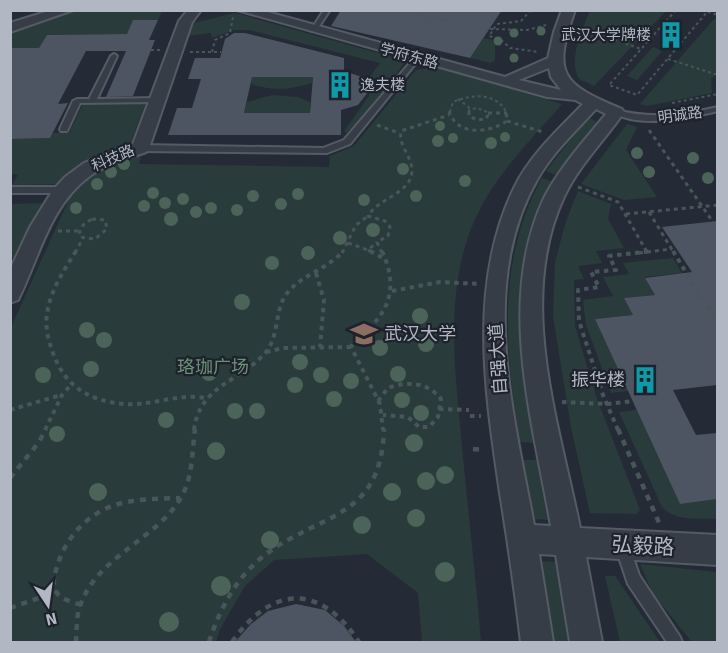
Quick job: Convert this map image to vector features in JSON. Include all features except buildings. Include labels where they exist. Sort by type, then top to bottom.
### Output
[{"type":"street","points":[[10,28],[67,10]]},
{"type":"street","name":"科技路","points":[[10,294],[16,268],[64,190],[89,168],[140,148],[186,21],[195,10]]},
{"type":"street","name":"学府东路","points":[[243,10],[579,96]]},
{"type":"street","name":"学府东路","points":[[258,10],[417,58],[552,94],[579,96]]},
{"type":"street","points":[[512,78],[551,57],[569,10]]},
{"type":"street","points":[[551,57],[557,73],[579,96],[616,112]]},
{"type":"street","name":"自强大道","points":[[537,642],[497,365],[494,309],[506,236],[522,191],[540,163],[561,138],[579,96]]},
{"type":"street","name":"自强大道","points":[[586,642],[536,368],[531,313],[532,274],[540,236],[556,193],[574,165],[616,112]]},
{"type":"street","name":"弘毅路","points":[[522,540],[717,550]]},
{"type":"lane","points":[[315,28],[327,10]]},
{"type":"lane","points":[[92,101],[114,56]]},
{"type":"lane","points":[[140,148],[324,151],[347,142],[417,58]]},
{"type":"lane","points":[[63,129],[77,101],[158,100]]},
{"type":"lane","name":"明诚路","points":[[642,120],[678,117],[717,109]]},
{"type":"lane","points":[[616,112],[642,120]]},
{"type":"lane","points":[[10,190],[64,190]]},
{"type":"lane","points":[[623,545],[633,579],[675,642]]},
{"type":"path","points":[[212,52],[216,40],[230,33],[234,10]]},
{"type":"path","points":[[397,10],[449,21]]},
{"type":"path","points":[[531,10],[528,19],[524,22],[497,24],[491,29],[489,36],[500,39],[510,48],[539,52],[551,57]]},
{"type":"path","points":[[676,10],[609,85],[637,95],[707,12]]},
{"type":"path","points":[[702,10],[717,15]]},
{"type":"path","points":[[543,34],[548,19]]},
{"type":"path","points":[[578,35],[582,22]]},
{"type":"path","points":[[491,29],[527,30],[546,25]]},
{"type":"path","points":[[580,28],[641,49]]},
{"type":"path","points":[[534,56],[539,52],[541,43]]},
{"type":"path","points":[[175,52],[221,52]]},
{"type":"path","points":[[668,58],[717,75]]},
{"type":"path","points":[[671,104],[717,94]]},
{"type":"path","points":[[449,115],[452,103],[458,99],[486,97],[501,104],[507,112],[507,121]]},
{"type":"path","points":[[458,99],[471,109],[480,108],[488,113],[507,112]]},
{"type":"path","points":[[471,109],[468,114],[475,120]]},
{"type":"path","points":[[475,120],[486,118],[488,113]]},
{"type":"path","points":[[399,133],[411,125],[449,115]]},
{"type":"path","points":[[449,115],[458,125],[471,130],[495,130],[507,121]]},
{"type":"path","points":[[471,130],[475,120]]},
{"type":"path","points":[[642,120],[713,222]]},
{"type":"path","points":[[266,352],[280,316],[283,298],[289,291],[342,253],[356,224],[368,216],[374,205],[405,185],[412,174],[410,159],[399,133],[365,121]]},
{"type":"path","points":[[507,121],[561,138]]},
{"type":"path","points":[[572,185],[618,202],[647,252]]},
{"type":"path","points":[[626,214],[717,205]]},
{"type":"path","points":[[649,212],[702,299]]},
{"type":"path","points":[[368,216],[385,221],[390,227],[388,236],[368,250]]},
{"type":"path","points":[[101,219],[107,223],[107,230],[101,236],[92,240],[83,238],[78,231],[87,221],[101,219]]},
{"type":"path","points":[[83,238],[57,285],[47,314],[47,328],[52,352],[70,386],[87,395],[125,404],[195,395],[206,398]]},
{"type":"path","points":[[209,642],[229,595],[251,567],[275,547],[326,524],[345,512],[365,492],[375,474],[383,443],[383,415],[351,347],[355,339],[386,310],[392,291],[385,259],[377,242]]},
{"type":"path","points":[[348,243],[385,259]]},
{"type":"path","points":[[671,548],[607,404],[579,321],[578,290],[599,287],[591,272],[616,270],[609,256],[672,249]]},
{"type":"path","points":[[316,273],[322,284],[325,307],[320,347]]},
{"type":"path","points":[[392,291],[440,282],[496,286]]},
{"type":"path","points":[[708,307],[717,323]]},
{"type":"path","points":[[76,642],[81,605],[102,573],[129,547],[155,528],[180,498],[191,471],[199,412],[206,398],[266,352],[279,349],[351,347]]},
{"type":"path","points":[[378,401],[388,388],[411,383],[425,386],[441,399],[436,421],[424,428],[414,425],[408,417],[383,415]]},
{"type":"path","points":[[10,478],[39,442],[62,395],[70,386]]},
{"type":"path","points":[[10,410],[62,395]]},
{"type":"path","points":[[560,402],[607,404],[633,401]]},
{"type":"path","points":[[439,409],[469,410]]},
{"type":"path","points":[[81,605],[63,598],[56,592],[53,585],[54,574],[65,546],[75,531],[95,514],[130,501],[180,498]]},
{"type":"path","points":[[10,608],[56,592]]},
{"type":"path","points":[[232,642],[253,614],[263,607],[276,602],[301,598],[322,603],[334,609],[359,642]]},
{"type":"green space","points":[[590,10],[666,11],[594,86],[579,79],[575,63],[577,45]]},
{"type":"green space","points":[[162,11],[158,20],[133,20],[127,34],[47,35],[11,93],[11,30],[71,12]]},
{"type":"green space","points":[[234,13],[406,61],[365,115],[346,133],[344,131],[369,96],[369,78],[380,63],[249,30],[234,30],[212,38],[211,33],[187,36],[194,23]]},
{"type":"green space","points":[[714,19],[717,19],[718,73],[711,79],[712,93],[647,106],[640,104]]},
{"type":"green space","points":[[484,38],[492,40],[495,45],[495,60],[491,63],[470,58]]},
{"type":"green space","points":[[653,47],[662,51],[637,80],[627,76]]},
{"type":"green space","name":"珞珈广场","points":[[436,67],[562,104],[517,155],[487,196],[467,240],[459,270],[455,301],[455,364],[481,642],[422,642],[418,593],[367,554],[274,560],[245,586],[220,629],[216,642],[11,642],[11,327],[70,197],[89,179],[103,170],[141,156],[139,164],[329,167],[330,156],[354,146],[416,70]]},
{"type":"green space","points":[[252,77],[313,77],[312,83],[282,89],[251,84]]},
{"type":"green space","points":[[272,95],[297,97],[310,102],[310,113],[244,113],[247,102]]},
{"type":"green space","points":[[146,102],[129,147],[78,166],[58,184],[12,185],[18,175],[11,173],[10,139],[50,138],[53,133],[69,133],[83,104]]},
{"type":"green space","points":[[591,119],[596,121],[596,124],[558,176],[546,171],[585,121]]},
{"type":"green space","points":[[627,124],[637,127],[626,150],[657,197],[624,200],[581,184]]},
{"type":"green space","points":[[542,178],[554,182],[534,226],[524,273],[538,443],[520,442],[508,341],[508,307],[517,242],[527,209]]},
{"type":"green space","points":[[578,191],[611,204],[608,219],[624,248],[596,251],[602,263],[578,266],[584,279],[574,280],[575,326],[597,399],[640,510],[636,514],[590,513],[571,427],[553,316],[555,262],[566,221]]},
{"type":"green space","points":[[49,203],[23,258],[11,258],[10,204]]},
{"type":"green space","points":[[673,258],[682,273],[645,277],[655,295],[625,298],[633,315],[595,319],[628,391],[611,393],[586,325],[583,300],[613,296],[603,277],[629,274],[623,263]]},
{"type":"green space","points":[[637,410],[680,504],[717,499],[717,519],[681,517],[662,507],[619,412]]},
{"type":"green space","points":[[522,460],[541,460],[551,520],[532,519]]},
{"type":"green space","points":[[540,561],[558,562],[572,642],[553,642]]},
{"type":"green space","points":[[640,564],[717,572],[717,642],[692,642],[653,594]]},
{"type":"green space","points":[[605,576],[615,576],[660,642],[620,642]]},
{"type":"place","name":"武汉大学牌楼","points":[[671,35]]},
{"type":"place","name":"逸夫楼","points":[[340,85]]},
{"type":"place","name":"武汉大学","points":[[364,334]]},
{"type":"place","name":"振华楼","points":[[645,380]]}]
